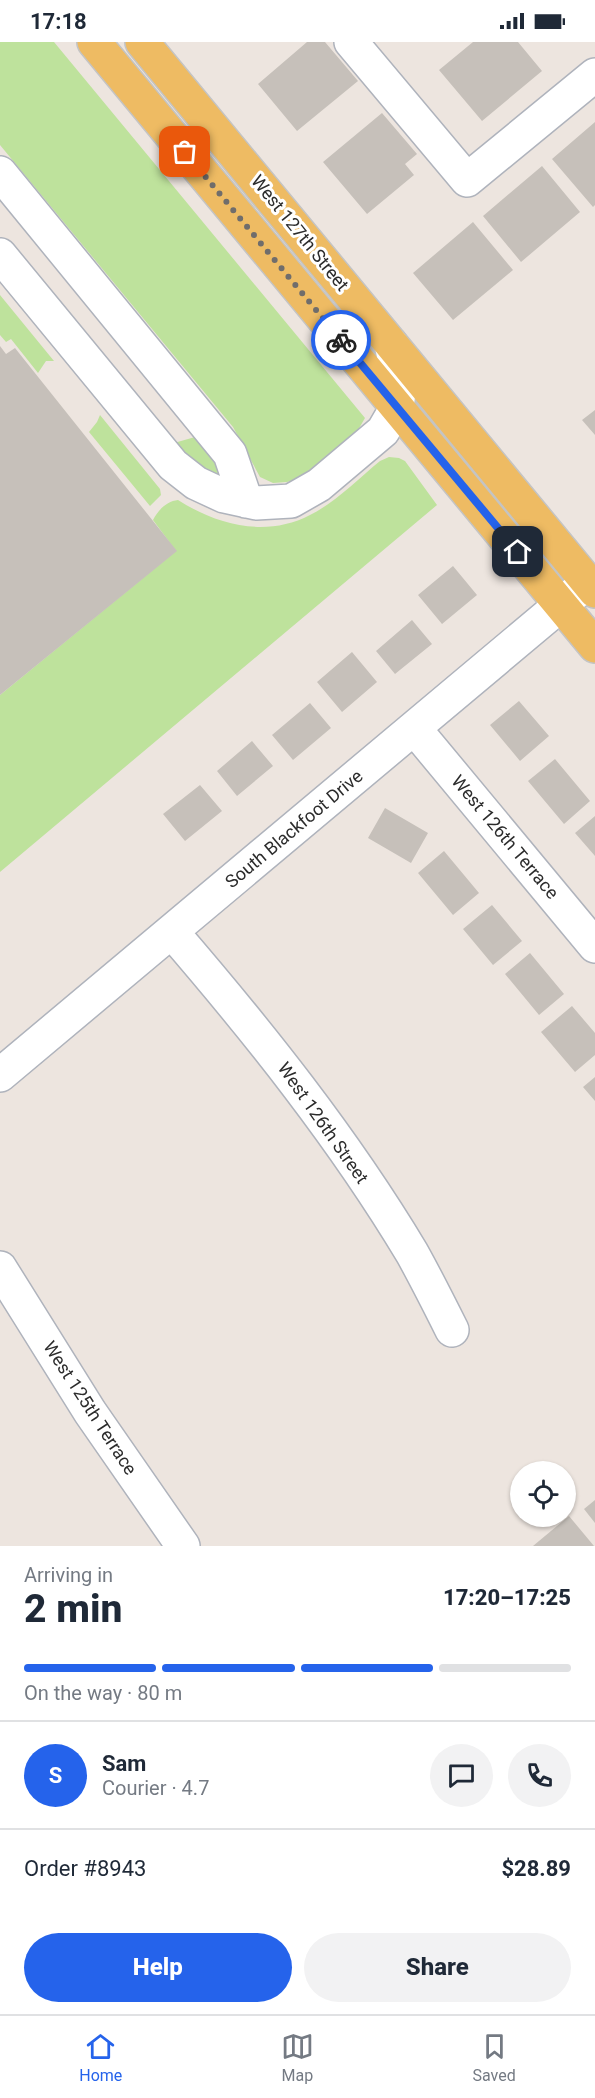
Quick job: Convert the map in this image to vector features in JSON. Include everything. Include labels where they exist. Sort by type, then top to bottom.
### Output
[{"type":"main road","name":"West 127th Street","points":[[94,42],[595,646]]},
{"type":"main road","name":"West 127th Street","points":[[142,42],[591,586]]},
{"type":"street","points":[[351,42],[467,180],[595,75]]},
{"type":"street","points":[[0,173],[230,454],[246,501]]},
{"type":"street","points":[[0,255],[173,465],[196,483],[224,496],[256,503],[291,501],[319,485],[383,431],[397,407],[400,385],[391,344]]},
{"type":"street","name":"South Blackfoot Drive","points":[[0,1075],[560,604],[591,586]]},
{"type":"street","name":"West 126th Terrace","points":[[414,728],[595,946]]},
{"type":"street","name":"West 126th Street","points":[[172,932],[272,1050],[335,1136],[412,1254],[452,1330]]},
{"type":"street","name":"West 125th Terrace","points":[[0,1268],[90,1412],[183,1546]]},
{"type":"green space","points":[[0,42],[54,42],[365,418],[358,430],[300,478],[273,483],[260,477],[233,427],[0,145]]},
{"type":"green space","points":[[0,295],[54,361],[46,361],[38,373],[11,339],[6,342],[0,335]]},
{"type":"green space","points":[[100,415],[160,489],[161,495],[150,506],[89,432]]},
{"type":"green space","points":[[195,437],[214,456],[222,482],[207,475],[174,443]]},
{"type":"green space","points":[[389,457],[405,461],[437,505],[0,872],[0,695],[176,551],[153,520],[160,510],[170,502],[178,500],[225,522],[242,526],[276,526],[310,515],[329,504],[380,461]]},
{"type":"building","points":[[307,42],[325,42],[358,81],[297,131],[258,84]]},
{"type":"building","points":[[473,42],[518,42],[542,71],[482,121],[439,70]]},
{"type":"building","points":[[382,113],[417,154],[405,164],[414,175],[367,214],[323,162]]},
{"type":"building","points":[[595,122],[595,205],[593,207],[552,159]]},
{"type":"building","points":[[542,166],[580,212],[521,262],[483,216]]},
{"type":"building","points":[[473,222],[513,270],[453,320],[413,273]]},
{"type":"building","points":[[0,346],[6,354],[15,348],[177,551],[0,695]]},
{"type":"building","points":[[595,410],[595,435],[582,420]]},
{"type":"building","points":[[453,566],[477,595],[442,624],[418,595]]},
{"type":"building","points":[[412,620],[432,644],[395,674],[376,651]]},
{"type":"building","points":[[352,652],[377,682],[342,712],[317,682]]},
{"type":"building","points":[[519,701],[549,736],[520,761],[490,725]]},
{"type":"building","points":[[310,703],[331,728],[293,760],[272,735]]},
{"type":"building","points":[[252,741],[273,766],[237,796],[217,771]]},
{"type":"building","points":[[555,759],[590,801],[564,824],[528,781]]},
{"type":"building","points":[[200,785],[222,811],[185,841],[163,814]]},
{"type":"building","points":[[385,808],[428,833],[411,863],[368,838]]},
{"type":"building","points":[[595,816],[595,856],[575,833]]},
{"type":"building","points":[[444,851],[479,893],[453,915],[418,873]]},
{"type":"building","points":[[492,905],[522,941],[493,965],[463,929]]},
{"type":"building","points":[[530,953],[564,994],[539,1015],[505,974]]},
{"type":"building","points":[[572,1006],[595,1033],[595,1055],[575,1072],[541,1032]]},
{"type":"building","points":[[595,1077],[595,1101],[583,1087]]},
{"type":"building","points":[[595,1500],[595,1523],[584,1509]]},
{"type":"building","points":[[576,1524],[594,1546],[533,1546],[556,1527],[576,1527]]},
{"type":"way so far","points":[[185,152],[341,340]]},
{"type":"route","points":[[341,340],[518,552]]}]
